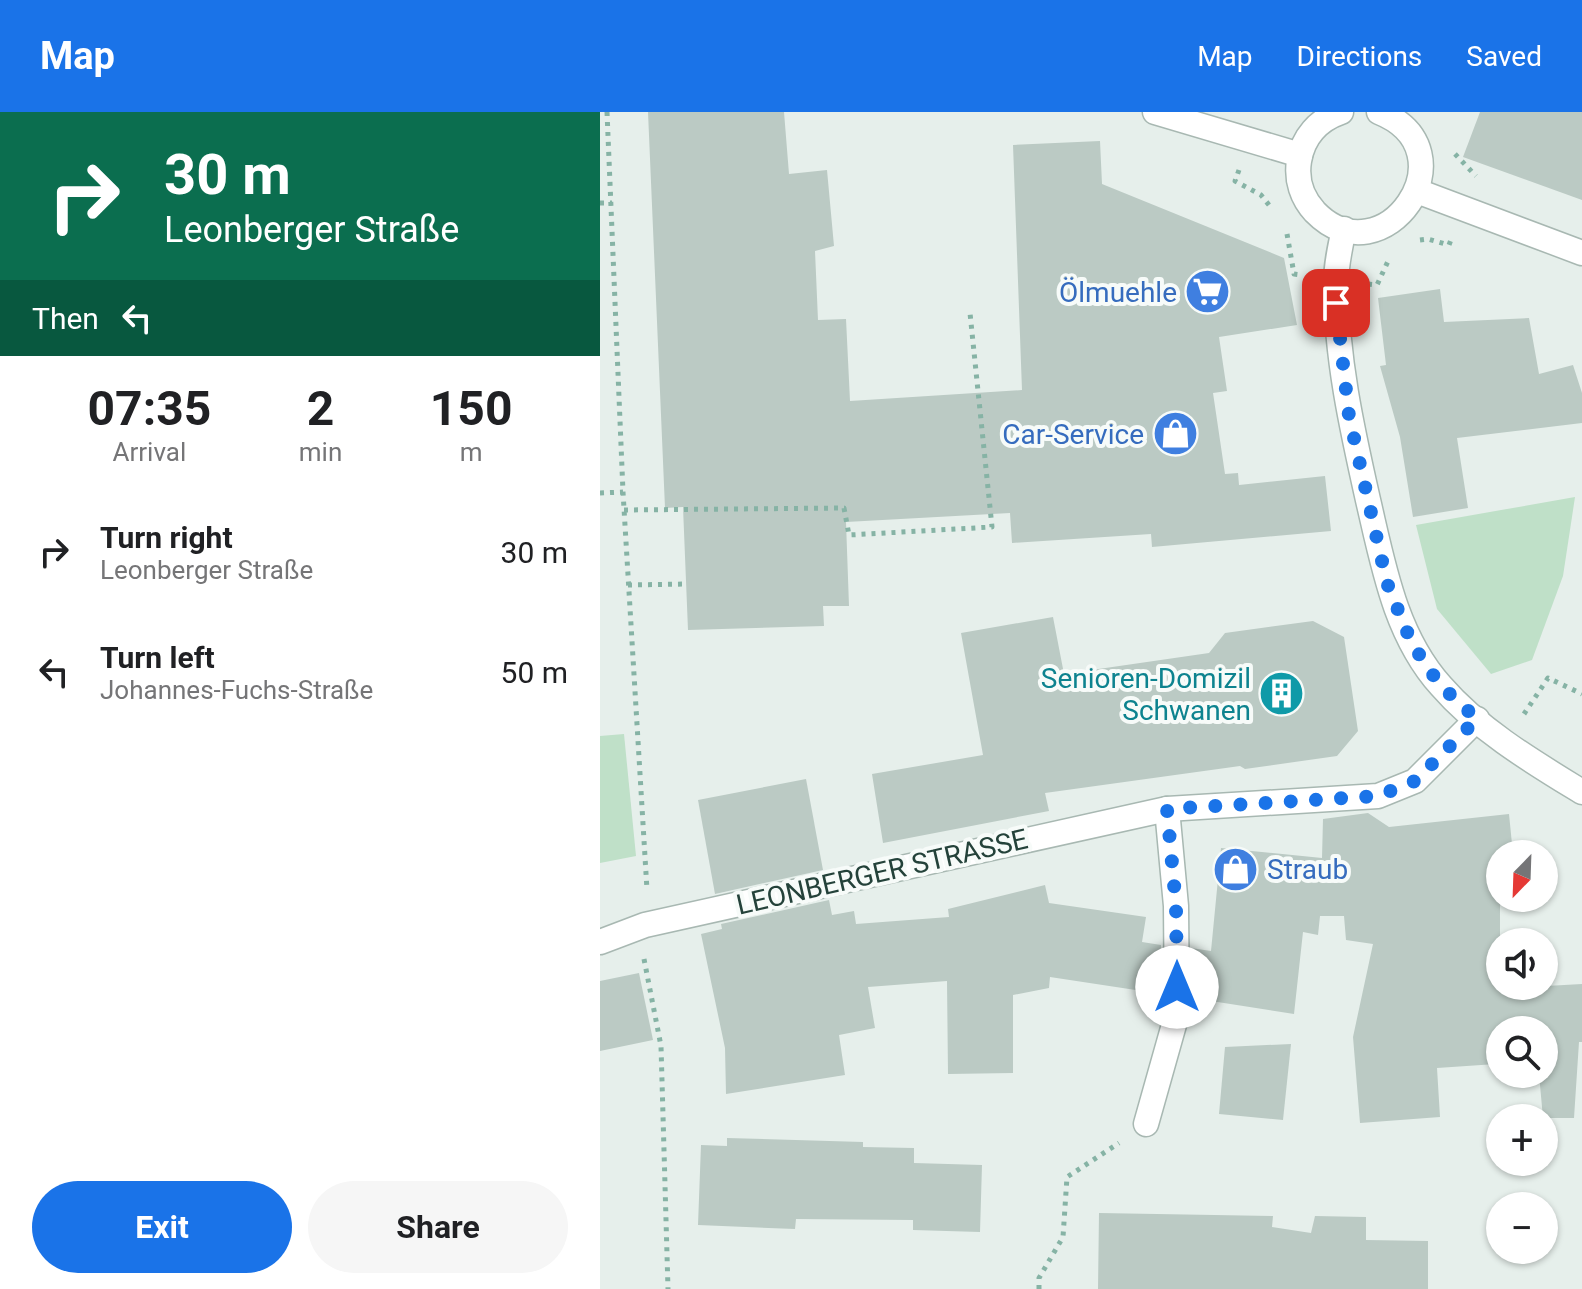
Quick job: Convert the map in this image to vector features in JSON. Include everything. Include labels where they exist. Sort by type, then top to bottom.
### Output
[{"type":"street","points":[[1155,112],[1300,155]]},
{"type":"street","points":[[1341,112],[1313,129],[1300,155],[1299,178],[1307,203],[1325,221],[1359,231],[1381,228],[1407,209],[1417,191],[1421,168],[1416,147],[1404,128],[1379,112]]},
{"type":"street","points":[[1417,191],[1582,253]]},
{"type":"street","points":[[1344,229],[1336,280],[1341,362],[1349,416],[1387,583],[1412,644],[1440,685],[1477,719],[1528,758],[1582,792]]},
{"type":"street","name":"LEONBERGER STRASSE","points":[[600,942],[645,925],[1167,809],[1378,796],[1415,781],[1477,719]]},
{"type":"street","points":[[1146,1124],[1177,1014],[1176,906],[1167,809]]},
{"type":"path","points":[[607,112],[623,492],[648,905],[641,946],[661,1046],[668,1289]]},
{"type":"path","points":[[1452,147],[1456,158],[1476,176],[1463,209]]},
{"type":"path","points":[[600,203],[612,203]]},
{"type":"path","points":[[624,510],[844,508],[849,535],[992,527],[970,313]]},
{"type":"path","points":[[600,493],[623,492]]},
{"type":"path","points":[[628,585],[687,584]]},
{"type":"path","points":[[1506,742],[1548,678],[1582,694]]},
{"type":"path","points":[[1039,1289],[1039,1278],[1063,1237],[1067,1177],[1146,1124]]},
{"type":"green space","points":[[1575,497],[1563,576],[1532,660],[1491,674],[1437,609],[1416,525]]},
{"type":"green space","points":[[624,734],[636,856],[600,863],[600,736]]},
{"type":"building","points":[[648,112],[784,112],[789,174],[827,170],[834,246],[815,251],[818,320],[846,319],[850,401],[1022,390],[1013,145],[1100,141],[1102,184],[1284,258],[1297,325],[1219,337],[1227,391],[1213,393],[1225,474],[1238,473],[1239,485],[1325,476],[1331,531],[1152,547],[1151,534],[1012,543],[1010,513],[846,522],[849,606],[823,606],[824,626],[688,630],[683,507],[665,508]]},
{"type":"building","points":[[1480,112],[1582,112],[1582,200],[1463,157]]},
{"type":"building","points":[[1440,289],[1444,322],[1529,318],[1539,374],[1573,365],[1582,393],[1582,423],[1457,438],[1468,508],[1413,517],[1400,437],[1380,366],[1386,365],[1378,298]]},
{"type":"building","points":[[1053,617],[1064,674],[1209,653],[1225,633],[1313,621],[1344,637],[1358,731],[1337,756],[1045,793],[1049,811],[883,843],[872,774],[983,755],[961,633]]},
{"type":"building","points":[[806,779],[823,870],[715,894],[698,800]]},
{"type":"building","points":[[1368,813],[1389,827],[1509,814],[1512,840],[1486,840],[1486,912],[1500,912],[1500,928],[1486,928],[1486,1000],[1558,1000],[1558,985],[1582,984],[1582,1042],[1579,1042],[1574,1118],[1558,1118],[1558,1104],[1542,1104],[1540,1088],[1558,1088],[1558,1016],[1486,1016],[1486,1065],[1437,1068],[1440,1117],[1360,1123],[1353,1037],[1373,944],[1346,940],[1344,916],[1320,916],[1318,935],[1303,932],[1294,1014],[1192,998],[1191,948],[1211,951],[1221,848],[1322,858],[1323,819]]},
{"type":"building","points":[[1045,885],[1049,903],[1146,917],[1142,942],[1161,945],[1162,994],[1050,977],[1049,988],[1013,995],[1013,1073],[948,1074],[947,981],[868,987],[875,1028],[839,1035],[845,1075],[726,1094],[725,1048],[701,934],[722,929],[721,924],[829,900],[832,915],[854,911],[856,924],[949,917],[948,909]]},
{"type":"building","points":[[639,973],[653,1040],[600,1051],[600,981]]},
{"type":"building","points":[[1291,1044],[1283,1120],[1219,1114],[1225,1047]]},
{"type":"building","points":[[727,1138],[863,1142],[863,1147],[914,1148],[914,1163],[982,1165],[980,1232],[913,1230],[913,1220],[796,1219],[795,1229],[698,1225],[701,1145],[727,1146]]},
{"type":"building","points":[[1099,1213],[1273,1216],[1272,1227],[1311,1233],[1315,1216],[1366,1217],[1366,1240],[1428,1241],[1428,1289],[1098,1289]]},
{"type":"place","name":"Ölmuehle","points":[[1208,292]]},
{"type":"place","name":"Car-Service","points":[[1175,434]]},
{"type":"place","name":"Senioren-Domizil Schwanen","points":[[1282,694]]},
{"type":"place","name":"Straub","points":[[1236,869]]},
{"type":"route","points":[[1177,987],[1176,906],[1167,809],[1378,796],[1415,781],[1477,719],[1440,685],[1412,644],[1387,583],[1349,416],[1336,303]]}]
